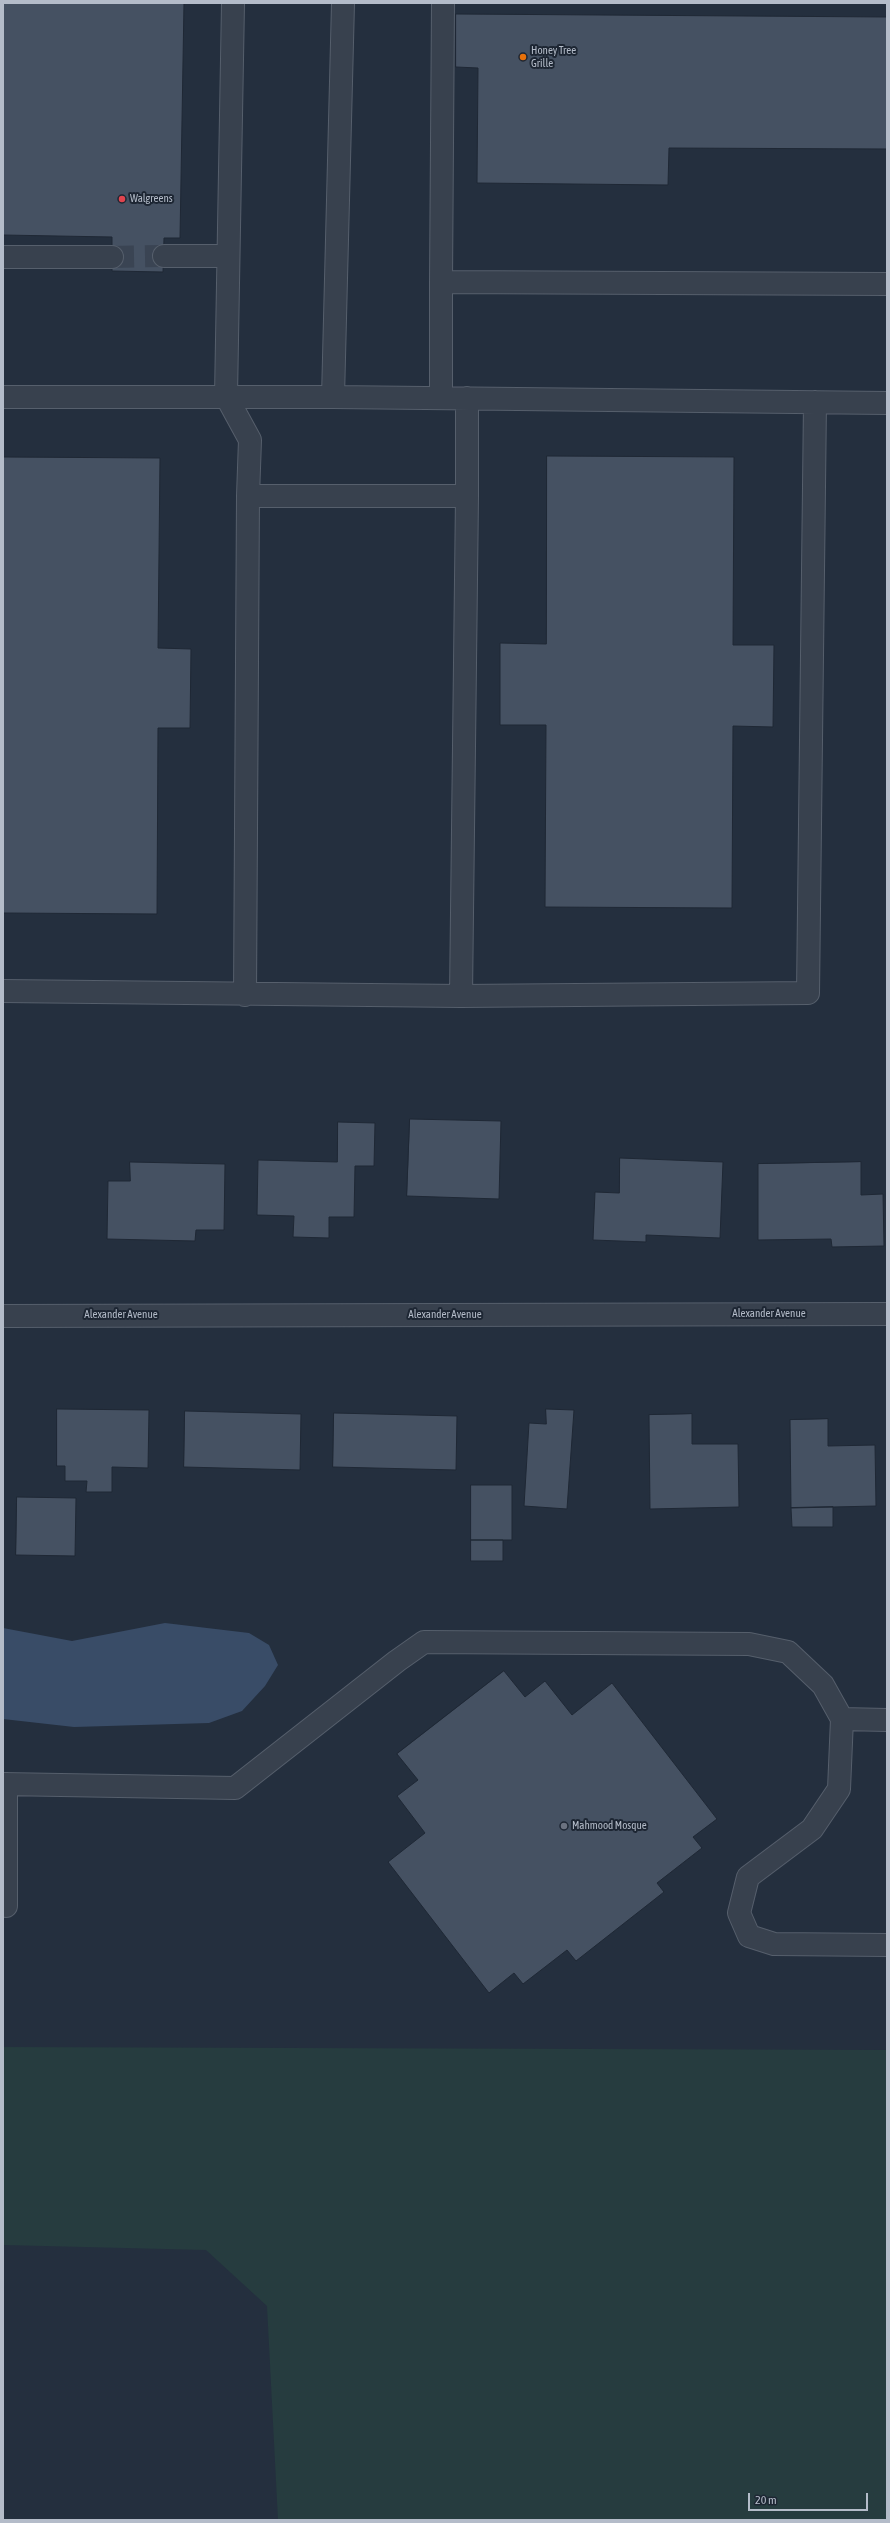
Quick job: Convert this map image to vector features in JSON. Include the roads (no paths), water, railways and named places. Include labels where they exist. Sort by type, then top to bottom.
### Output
[{"type":"street","points":[[233,3],[227,256],[226,396],[250,440],[248,496],[244,995]]},
{"type":"street","points":[[332,397],[343,3]]},
{"type":"street","points":[[442,398],[441,282],[443,3]]},
{"type":"street","points":[[164,256],[227,256]]},
{"type":"street","points":[[3,257],[112,257]]},
{"type":"street","points":[[441,282],[887,284]]},
{"type":"street","points":[[3,398],[226,396],[887,403]]},
{"type":"street","points":[[461,996],[467,398]]},
{"type":"street","points":[[3,991],[244,995],[461,996],[808,993],[815,402]]},
{"type":"street","points":[[248,496],[467,496]]},
{"type":"street","name":"Alexander Avenue","points":[[3,1316],[887,1314]]},
{"type":"street","points":[[6,1906],[5,1784],[235,1788],[397,1661],[424,1642],[756,1646],[788,1652],[823,1685],[842,1719],[839,1789],[812,1829],[748,1877],[739,1913],[748,1936],[774,1944],[887,1946]]},
{"type":"street","points":[[842,1719],[887,1720]]},
{"type":"water","points":[[165,1623],[249,1633],[269,1645],[278,1665],[265,1686],[242,1711],[209,1723],[74,1727],[3,1719],[3,1628],[72,1641]]},
{"type":"tunnel","points":[[112,257],[164,256]]},
{"type":"place","name":"Honey Tree Grille","points":[[523,57]]},
{"type":"place","name":"Walgreens","points":[[122,199]]},
{"type":"place","name":"Mahmood Mosque","points":[[564,1826]]}]
